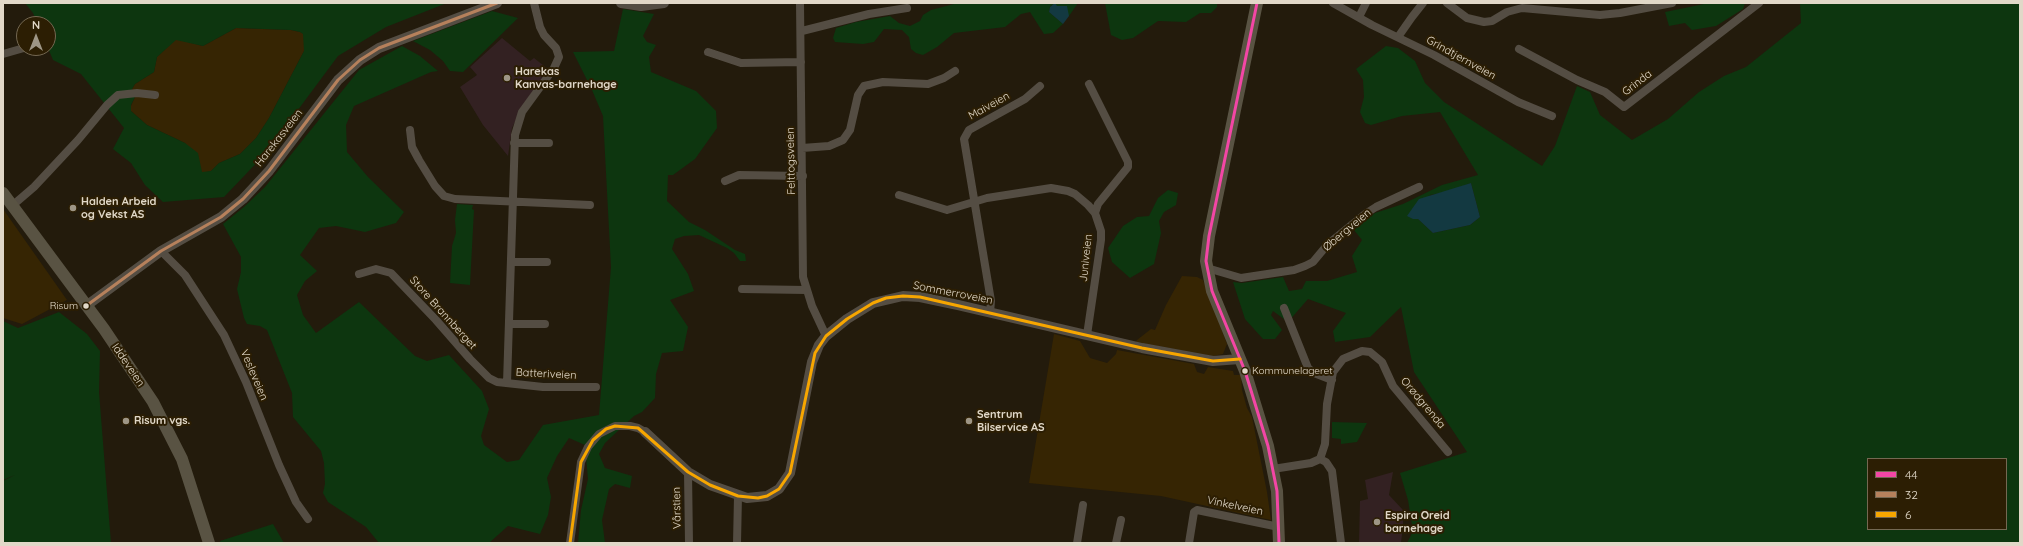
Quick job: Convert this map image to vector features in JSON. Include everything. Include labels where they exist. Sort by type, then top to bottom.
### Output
[{"type":"main road","points":[[1257,3],[1209,236],[1207,268],[1212,291],[1240,359],[1262,420],[1277,491],[1279,543]]},
{"type":"main road","name":"Iddeveien","points":[[3,193],[125,360],[162,416],[186,469],[209,543]]},
{"type":"street","name":"Harekasveien","points":[[86,306],[161,251],[221,217],[243,199],[268,171],[338,80],[360,60],[379,48],[497,3]]},
{"type":"street","name":"Batteriveien","points":[[534,3],[540,28],[544,35],[556,48],[558,57],[554,68],[522,112],[514,143],[507,383],[543,387],[596,387]]},
{"type":"street","points":[[621,3],[641,6],[664,3]]},
{"type":"street","name":"Felttogsveien","points":[[800,3],[802,31],[803,268],[806,290],[826,336]]},
{"type":"street","name":"Grindtjernveien","points":[[1333,3],[1518,102],[1552,116]]},
{"type":"street","points":[[1359,18],[1366,3]]},
{"type":"street","points":[[1398,37],[1423,3]]},
{"type":"street","points":[[1447,3],[1467,18],[1478,22],[1492,21],[1507,12],[1528,7],[1566,13],[1600,15],[1658,4],[1672,3]]},
{"type":"street","points":[[1505,3],[1507,12]]},
{"type":"street","name":"Grinda","points":[[1519,50],[1577,80],[1605,92],[1624,107],[1759,3]]},
{"type":"street","points":[[802,31],[869,14],[907,8]]},
{"type":"street","points":[[3,54],[16,50]]},
{"type":"street","points":[[708,52],[741,63],[802,62]]},
{"type":"street","points":[[802,148],[829,146],[843,140],[850,130],[858,95],[864,86],[883,82],[928,84],[944,78],[955,71]]},
{"type":"street","points":[[899,195],[947,210],[974,201],[1043,189],[1060,189],[1068,191],[1082,199],[1095,213],[1098,204],[1128,167],[1128,162],[1089,84]]},
{"type":"street","name":"Maiveien","points":[[990,313],[991,301],[964,139],[966,134],[973,127],[1025,98],[1040,86]]},
{"type":"street","points":[[13,206],[34,187],[78,140],[107,105],[118,95],[137,93],[155,94]]},
{"type":"street","points":[[410,130],[412,146],[419,160],[434,186],[444,196],[455,199],[590,205]]},
{"type":"street","points":[[514,143],[549,143]]},
{"type":"street","points":[[725,181],[739,175],[803,176]]},
{"type":"street","name":"Øbergveien","points":[[1207,268],[1241,278],[1294,270],[1305,266],[1313,262],[1328,244],[1365,214],[1376,207],[1419,187]]},
{"type":"street","name":"Juniveien","points":[[1087,335],[1101,240],[1101,231],[1095,213]]},
{"type":"street","name":"Vesleveien","points":[[161,251],[186,277],[224,335],[246,382],[279,465],[296,502],[308,519]]},
{"type":"street","points":[[511,262],[546,262]]},
{"type":"street","name":"Store Brannberget","points":[[359,274],[376,269],[391,273],[481,370],[490,378],[507,383]]},
{"type":"street","points":[[742,289],[806,290]]},
{"type":"street","name":"Sommerroveien","points":[[645,432],[688,472],[710,485],[747,498],[767,496],[779,489],[790,474],[812,362],[815,353],[826,336],[847,318],[873,303],[903,296],[920,297],[1142,348],[1213,361],[1240,359]]},
{"type":"street","points":[[1284,308],[1308,368],[1314,373],[1332,380]]},
{"type":"street","points":[[509,324],[545,324]]},
{"type":"street","name":"Orødgrenda","points":[[1320,459],[1325,444],[1327,404],[1337,365],[1348,355],[1362,351],[1370,352],[1382,362],[1393,386],[1448,452]]},
{"type":"street","points":[[570,543],[581,462],[588,447],[599,434],[615,426],[630,426],[645,432]]},
{"type":"street","points":[[1273,469],[1311,463],[1320,459],[1326,462],[1332,471],[1341,543]]},
{"type":"street","name":"Vårstien","points":[[688,472],[689,543]]},
{"type":"street","points":[[737,543],[738,496]]},
{"type":"street","points":[[1077,543],[1083,505]]},
{"type":"street","name":"Vinkelveien","points":[[1189,543],[1194,512],[1197,510],[1279,527]]},
{"type":"street","points":[[1116,543],[1121,520]]},
{"type":"shaded area","points":[[236,28],[291,30],[300,32],[304,34],[304,51],[269,118],[256,138],[240,154],[219,163],[211,171],[202,173],[185,143],[147,125],[131,111],[131,106],[135,97],[132,89],[135,84],[154,72],[157,57],[176,39],[203,46]]},
{"type":"shaded area","points":[[502,38],[530,61],[534,58],[548,69],[524,104],[512,128],[508,156],[483,125],[460,87],[477,75],[470,67]]},
{"type":"shaded area","points":[[3,209],[67,300],[22,324],[3,318]]},
{"type":"shaded area","points":[[1182,276],[1197,277],[1203,280],[1227,344],[1223,354],[1213,356],[1136,342],[1151,329],[1155,330],[1166,305]]},
{"type":"shaded area","points":[[1054,334],[1080,341],[1090,358],[1107,363],[1116,354],[1117,350],[1194,364],[1197,372],[1204,374],[1208,367],[1233,371],[1234,375],[1241,375],[1242,390],[1247,408],[1252,417],[1271,520],[1161,496],[1029,483]]},
{"type":"shaded area","points":[[1393,472],[1389,495],[1403,510],[1401,542],[1359,543],[1360,501],[1368,499],[1365,480]]},
{"type":"green space","points":[[25,3],[447,3],[386,27],[338,56],[266,153],[224,197],[163,202],[145,185],[131,163],[113,149],[124,128],[81,74],[53,60],[51,56],[56,56],[56,16],[34,16]],"holes":[[[236,28],[291,30],[303,34],[304,51],[269,118],[256,138],[240,154],[219,163],[211,171],[202,172],[198,153],[185,143],[147,125],[131,111],[131,105],[135,97],[132,89],[135,84],[154,72],[157,57],[176,40],[203,46]]]},
{"type":"green space","points":[[958,3],[1078,3],[1069,16],[1057,6],[1052,5],[1050,7],[1049,12],[1063,24],[1053,33],[1044,34],[1030,12],[1021,14],[1005,27],[954,33],[937,47],[923,55],[916,53],[911,49],[909,37],[902,30],[884,29],[874,42],[863,44],[835,42],[833,38],[836,28],[856,22],[890,16],[899,23],[910,26],[920,21],[923,15],[931,10]]},
{"type":"green space","points":[[1105,3],[1217,3],[1217,7],[1211,13],[1200,13],[1186,22],[1158,21],[1133,38],[1122,40],[1111,35]]},
{"type":"green space","points":[[1709,3],[1745,3],[1743,9],[1716,26],[1692,30],[1685,23],[1669,26],[1665,12]]},
{"type":"green space","points":[[1800,3],[2020,3],[2020,543],[1407,543],[1413,531],[1408,500],[1400,473],[1467,452],[1414,372],[1401,307],[1370,337],[1335,342],[1333,331],[1346,313],[1308,299],[1288,322],[1273,311],[1271,315],[1282,330],[1275,339],[1263,339],[1245,319],[1233,282],[1242,283],[1283,277],[1289,291],[1302,289],[1306,281],[1327,281],[1357,272],[1352,256],[1362,240],[1354,230],[1375,213],[1403,204],[1442,185],[1478,175],[1440,112],[1402,116],[1371,125],[1365,123],[1360,112],[1364,97],[1363,80],[1356,69],[1386,46],[1398,48],[1415,61],[1425,83],[1444,102],[1542,166],[1555,146],[1577,86],[1590,92],[1600,115],[1632,140],[1668,119],[1699,92],[1724,76],[1746,67],[1801,23]],"holes":[[[1471,183],[1480,217],[1470,225],[1433,233],[1418,219],[1430,195],[1450,191]]]},
{"type":"green space","points":[[623,9],[654,14],[643,36],[647,42],[656,45],[649,57],[651,72],[696,91],[716,111],[717,128],[695,159],[673,175],[668,175],[667,201],[689,222],[705,230],[735,250],[745,254],[746,261],[740,261],[734,253],[727,248],[699,235],[684,236],[675,239],[672,249],[688,274],[694,291],[670,300],[688,327],[683,351],[662,353],[656,374],[655,398],[642,412],[634,416],[605,443],[599,454],[605,468],[632,476],[630,488],[615,484],[609,489],[602,520],[605,543],[578,543],[581,510],[588,479],[585,445],[569,438],[557,456],[547,478],[551,497],[548,515],[540,534],[508,526],[489,543],[379,543],[366,527],[328,502],[323,493],[325,484],[324,463],[321,451],[293,417],[292,393],[267,330],[260,326],[247,324],[244,318],[237,289],[241,272],[241,257],[223,224],[265,187],[359,70],[402,46],[420,56],[438,71],[431,72],[354,106],[346,125],[347,152],[368,177],[404,212],[396,223],[365,232],[336,226],[319,228],[300,255],[317,271],[305,281],[297,295],[303,315],[316,333],[359,302],[415,356],[427,361],[449,355],[482,391],[489,409],[481,436],[484,445],[507,462],[519,460],[543,425],[599,415],[611,267],[603,116],[573,52],[614,51]]},
{"type":"green space","points":[[492,11],[518,18],[463,72],[450,71],[443,61],[430,50],[413,41]]},
{"type":"green space","points":[[1168,190],[1178,193],[1176,205],[1164,212],[1159,221],[1161,233],[1154,264],[1130,278],[1112,262],[1108,248],[1123,226],[1137,217],[1149,216],[1158,198]]},
{"type":"green space","points":[[457,204],[473,205],[472,209],[474,210],[470,285],[450,283],[452,246],[456,233],[455,220]]},
{"type":"green space","points":[[59,312],[87,334],[100,351],[99,392],[111,543],[3,543],[3,481],[15,475],[3,480],[3,321],[18,328]]},
{"type":"green space","points":[[1332,422],[1367,423],[1357,442],[1341,444],[1341,439],[1332,438]]},
{"type":"green space","points":[[273,524],[284,543],[221,543],[220,541]]},
{"type":"water","points":[[1055,3],[1057,6],[1067,6],[1069,16],[1063,24],[1049,12],[1050,7]]},
{"type":"water","points":[[1471,183],[1480,217],[1470,225],[1433,233],[1418,219],[1413,219],[1407,216],[1419,199]]},
{"type":"transit line","name":"32","points":[[86,306],[161,251],[221,217],[243,199],[269,171],[338,80],[360,60],[379,48],[497,3]]},
{"type":"transit line","name":"44","points":[[1257,3],[1209,236],[1206,261],[1212,291],[1245,371],[1268,446],[1277,491],[1279,543]]},
{"type":"transit line","name":"6","points":[[570,543],[581,462],[593,440],[606,429],[615,426],[638,428],[688,472],[710,485],[738,496],[758,498],[767,496],[779,489],[790,473],[815,353],[826,336],[847,319],[873,303],[886,298],[903,296],[920,297],[1142,348],[1213,361],[1240,359]]},
{"type":"place","name":"Harekas Kanvas-barnehage","points":[[507,78]]},
{"type":"place","name":"Halden Arbeid og Vekst AS","points":[[73,208]]},
{"type":"place","name":"Risum","points":[[86,306]]},
{"type":"place","name":"Kommunelageret","points":[[1245,371]]},
{"type":"place","name":"Risum vgs.","points":[[126,421]]},
{"type":"place","name":"Sentrum Bilservice AS","points":[[969,421]]},
{"type":"place","name":"Espira Oreid barnehage","points":[[1377,522]]}]
